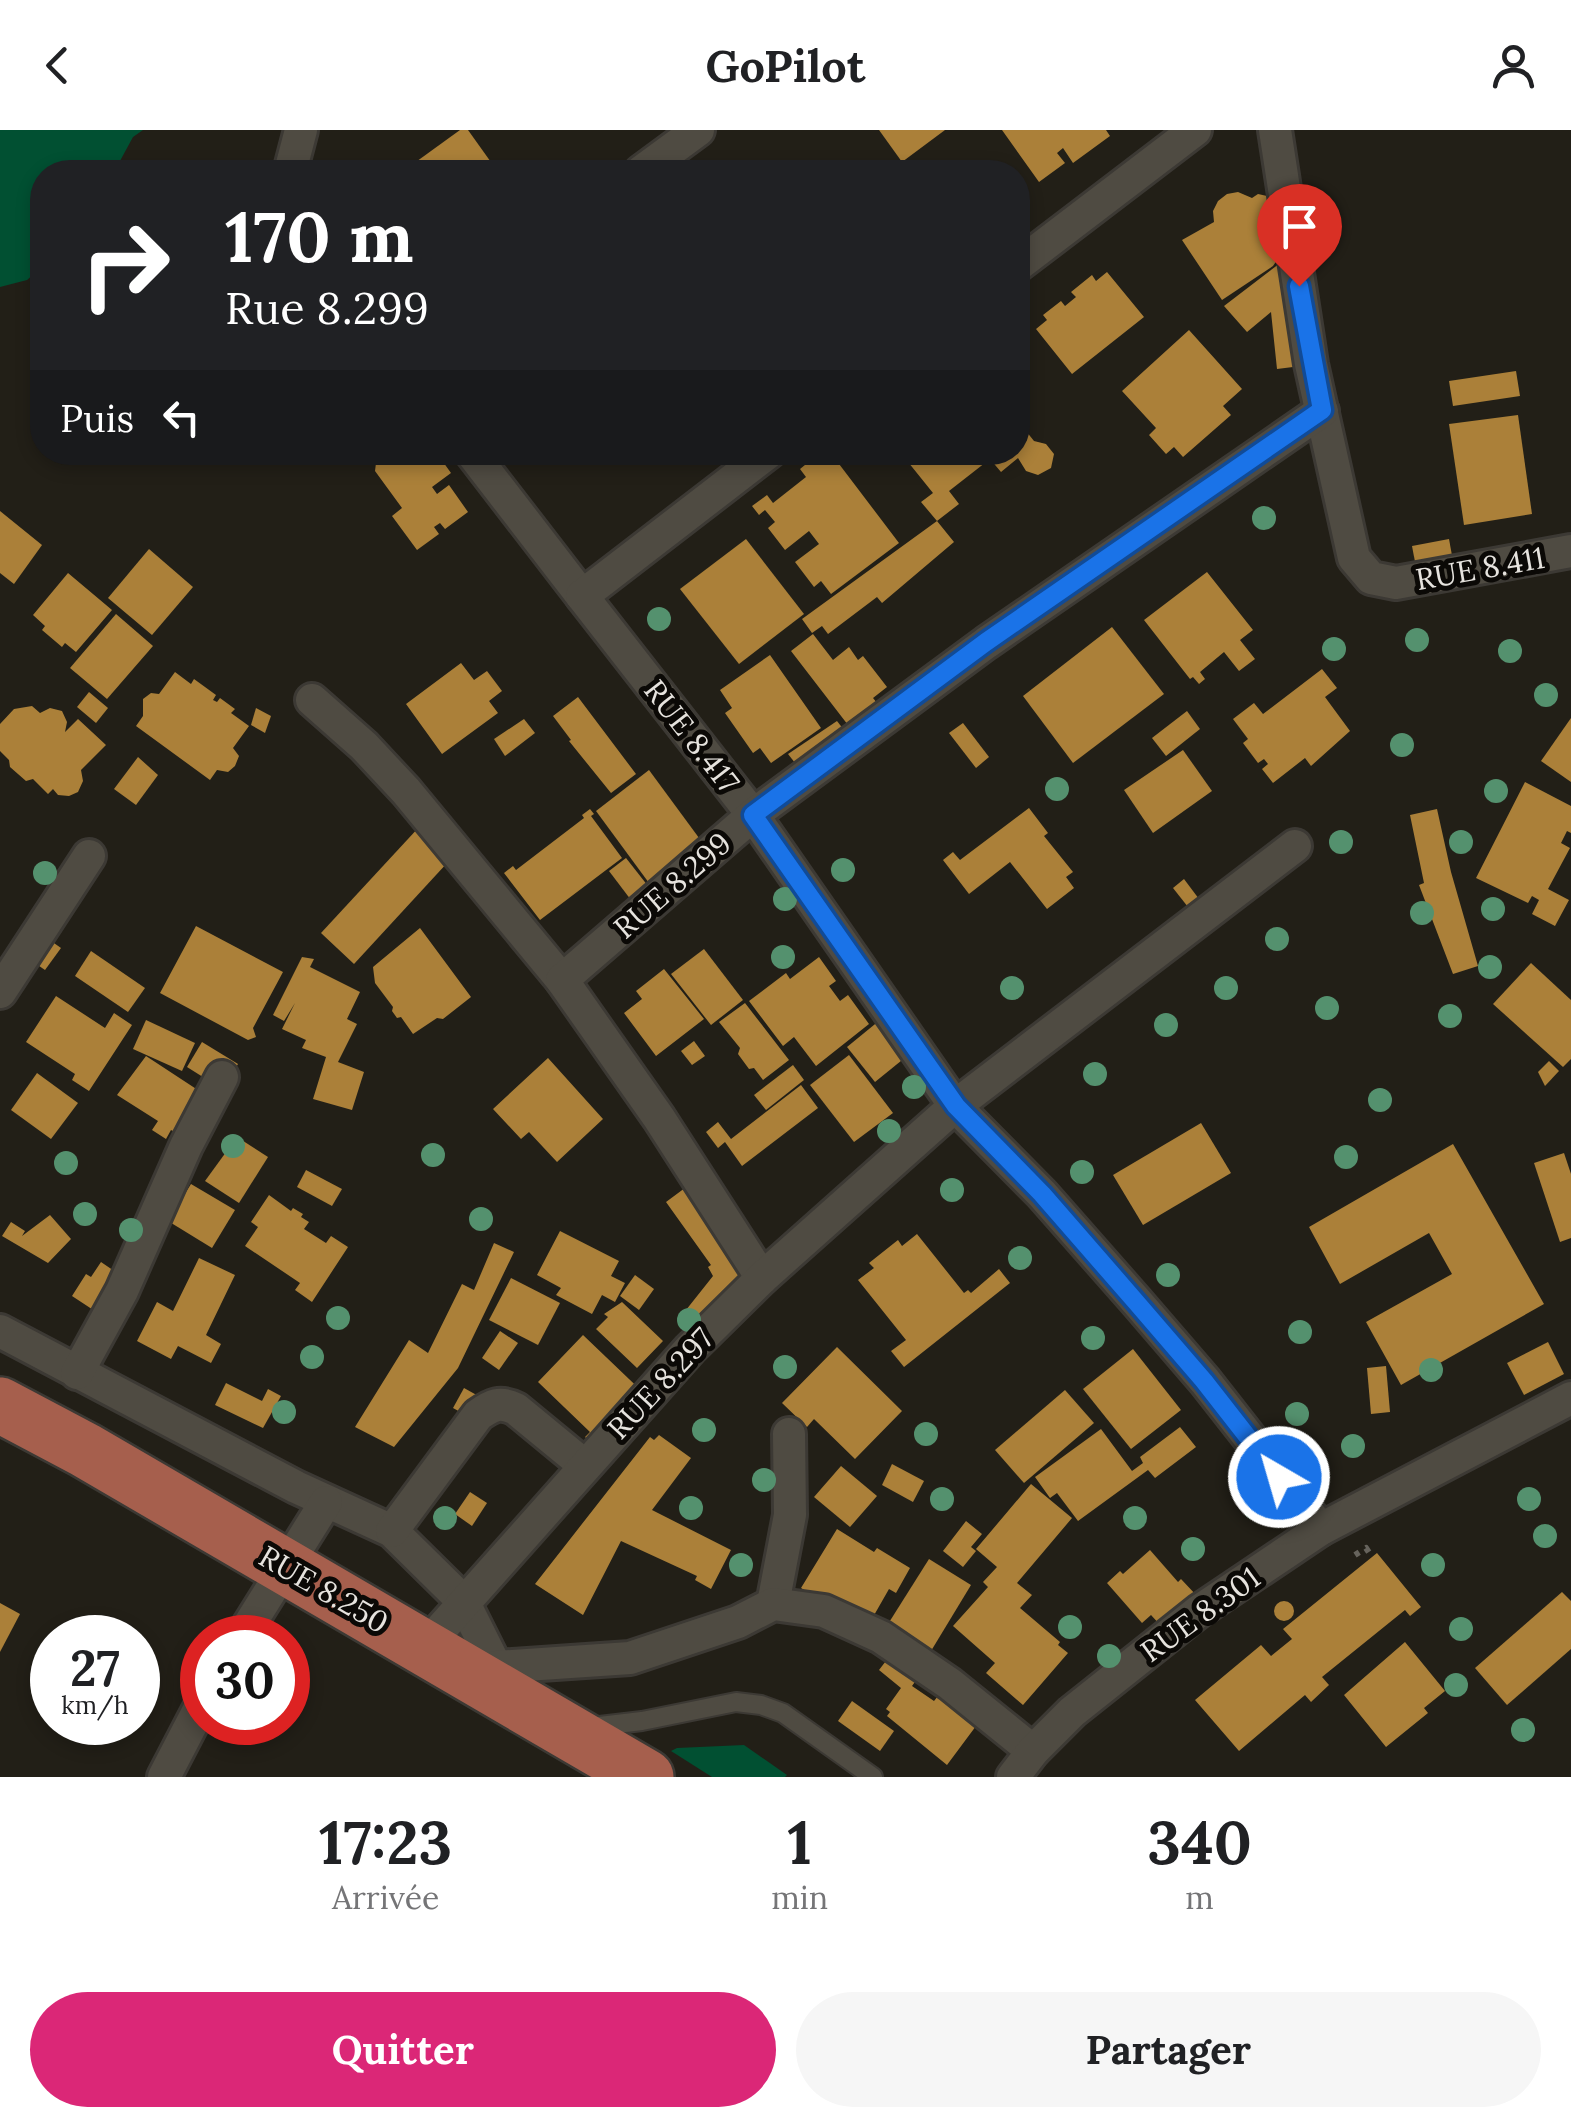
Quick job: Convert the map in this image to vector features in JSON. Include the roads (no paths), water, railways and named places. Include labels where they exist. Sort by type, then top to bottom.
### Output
[{"type":"highway","name":"RUE 8.250","points":[[0,1404],[424,1648],[496,1678],[566,1730],[646,1777]]},
{"type":"street","points":[[293,160],[301,130]]},
{"type":"street","points":[[657,160],[698,130]]},
{"type":"street","points":[[1030,255],[1195,130]]},
{"type":"street","name":"RUE 8.411","points":[[1275,130],[1312,364],[1354,558],[1371,578],[1396,582],[1571,551]]},
{"type":"street","name":"RUE 8.299","points":[[562,980],[753,815],[986,642],[1322,410]]},
{"type":"street","name":"RUE 8.417","points":[[481,465],[753,815],[956,1106],[1042,1194],[1148,1315],[1321,1529]]},
{"type":"street","points":[[582,596],[753,465]]},
{"type":"street","points":[[312,700],[364,746],[406,792],[562,980],[659,1118],[762,1278]]},
{"type":"street","name":"RUE 8.297","points":[[424,1648],[690,1348],[762,1278],[956,1106],[1295,846]]},
{"type":"street","points":[[0,992],[88,856]]},
{"type":"street","points":[[77,1373],[122,1291],[186,1146],[222,1078]]},
{"type":"street","points":[[0,1331],[326,1502],[392,1531],[462,1601],[496,1678],[630,1658],[738,1622],[773,1604],[824,1611],[881,1637],[950,1684],[1023,1764]]},
{"type":"street","name":"RUE 8.301","points":[[1023,1764],[1072,1712],[1199,1611],[1321,1529],[1571,1398]]},
{"type":"street","points":[[392,1531],[478,1416],[492,1405],[505,1404],[516,1409],[584,1465]]},
{"type":"street","points":[[773,1604],[790,1515],[788,1434]]},
{"type":"street","points":[[255,1615],[326,1502]]},
{"type":"street","points":[[164,1777],[181,1745]]},
{"type":"lane","points":[[566,1730],[642,1721],[736,1702],[761,1704],[783,1713],[874,1777]]}]
